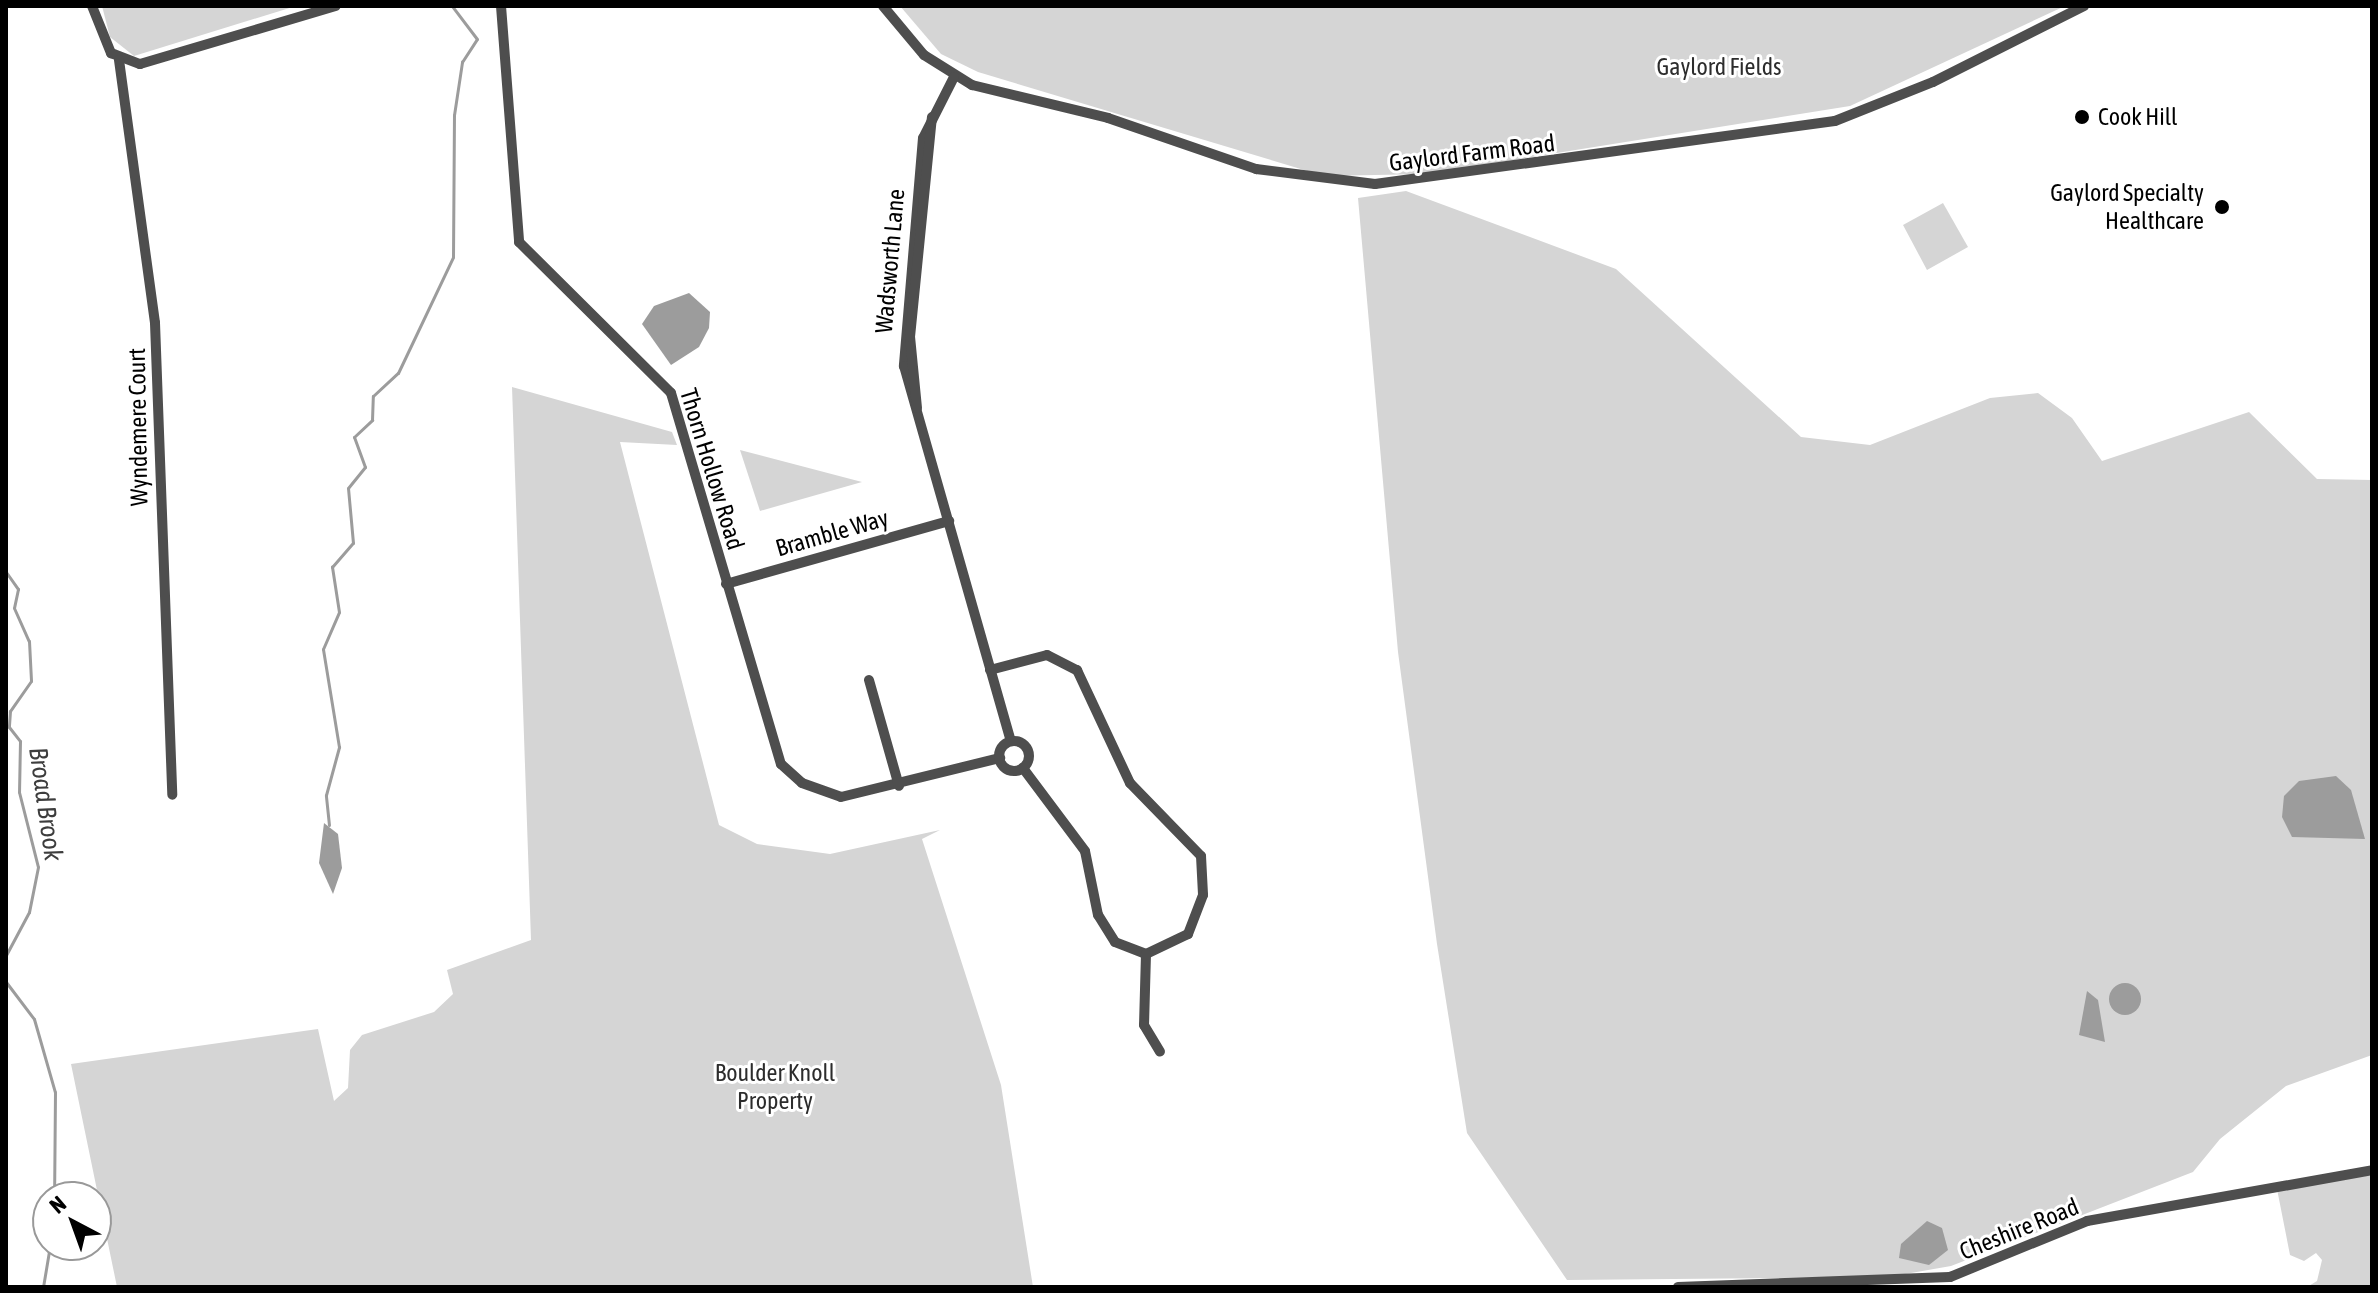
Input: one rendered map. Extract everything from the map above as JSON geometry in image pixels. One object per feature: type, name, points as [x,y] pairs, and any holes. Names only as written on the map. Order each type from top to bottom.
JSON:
[{"type":"street","points":[[92,6],[104,43],[119,60],[158,60],[336,6]]},
{"type":"street","name":"Thorn Hollow Road","points":[[501,6],[519,242],[671,393],[781,764],[832,796],[899,786],[1000,758]]},
{"type":"street","name":"Gaylord Farm Road","points":[[883,6],[911,44],[954,77],[1269,172],[1405,183],[1835,121],[1920,88],[2084,6]]},
{"type":"street","name":"Wyndemere Court","points":[[119,60],[155,323],[172,795]]},
{"type":"street","name":"Wadsworth Lane","points":[[954,77],[932,117],[921,149],[902,339],[917,408],[1011,741],[1027,748],[1023,768]]},
{"type":"street","name":"Bramble Way","points":[[726,584],[949,521]]},
{"type":"street","points":[[990,670],[1047,655],[1069,663],[1130,783],[1198,848],[1205,880],[1195,924],[1180,942],[1146,954],[1115,942],[1102,925],[1085,851],[1023,768],[1009,770],[1000,758],[1011,741]]},
{"type":"street","points":[[869,680],[899,786]]},
{"type":"street","points":[[1146,954],[1144,1025],[1160,1052]]},
{"type":"street","name":"Cheshire Road","points":[[1678,1287],[1750,1279],[1928,1284],[1971,1272],[2087,1221],[2372,1170]]},
{"type":"green space","points":[[102,6],[296,6],[134,56],[110,37]]},
{"type":"green space","name":"Gaylord Fields","points":[[900,6],[2065,6],[1850,106],[1426,174],[1324,176],[978,72],[941,54]]},
{"type":"green space","points":[[1406,191],[1616,269],[1801,437],[1870,445],[1990,398],[2038,393],[2072,418],[2102,461],[2249,412],[2317,479],[2372,480],[2372,1055],[2286,1086],[2220,1139],[2193,1172],[1951,1266],[1888,1277],[1567,1280],[1467,1133],[1437,944],[1398,652],[1358,198]]},
{"type":"green space","points":[[1943,203],[1968,247],[1927,270],[1903,225]]},
{"type":"green space","name":"Boulder Knoll Property","points":[[512,387],[672,432],[677,445],[620,442],[719,825],[757,844],[830,854],[940,830],[922,839],[1001,1085],[1033,1287],[117,1287],[112,1261],[112,1181],[95,1181],[71,1064],[318,1029],[334,1101],[348,1088],[350,1050],[362,1035],[434,1012],[453,994],[447,970],[531,940]]},
{"type":"green space","points":[[740,450],[862,482],[760,511]]},
{"type":"green space","points":[[2372,1175],[2372,1287],[2307,1287],[2317,1281],[2322,1260],[2316,1253],[2304,1261],[2290,1255],[2277,1189]]},
{"type":"shaded area","points":[[689,293],[710,312],[709,328],[699,347],[671,365],[642,324],[654,306]]},
{"type":"shaded area","points":[[2336,776],[2351,790],[2365,839],[2292,837],[2282,817],[2284,796],[2299,781]]},
{"type":"shaded area","points":[[324,823],[338,834],[342,868],[333,894],[319,863]]},
{"type":"shaded area","points":[[2125,983],[2136,988],[2141,999],[2136,1010],[2125,1015],[2114,1010],[2109,999],[2114,988]]},
{"type":"shaded area","points":[[2087,991],[2098,1000],[2105,1042],[2079,1035]]},
{"type":"shaded area","points":[[1927,1221],[1942,1228],[1948,1250],[1929,1265],[1899,1258],[1901,1244]]},
{"type":"waterway","points":[[329,825],[326,795],[339,747],[323,649],[339,612],[332,567],[353,543],[348,488],[365,467],[354,437],[372,420],[373,396],[398,373],[453,257],[454,115],[462,62],[477,39],[452,6]]},
{"type":"waterway","name":"Broad Brook","points":[[6,572],[18,589],[14,608],[29,641],[31,681],[10,711],[9,727],[20,741],[19,792],[38,867],[29,912],[6,955]]},
{"type":"waterway","name":"Broad Brook","points":[[6,982],[34,1019],[55,1092],[54,1181]]},
{"type":"waterway","name":"Broad Brook","points":[[43,1287],[47,1261]]},
{"type":"place","name":"Cook Hill","points":[[2082,117]]},
{"type":"place","name":"Gaylord Specialty Healthcare","points":[[2222,207]]}]
